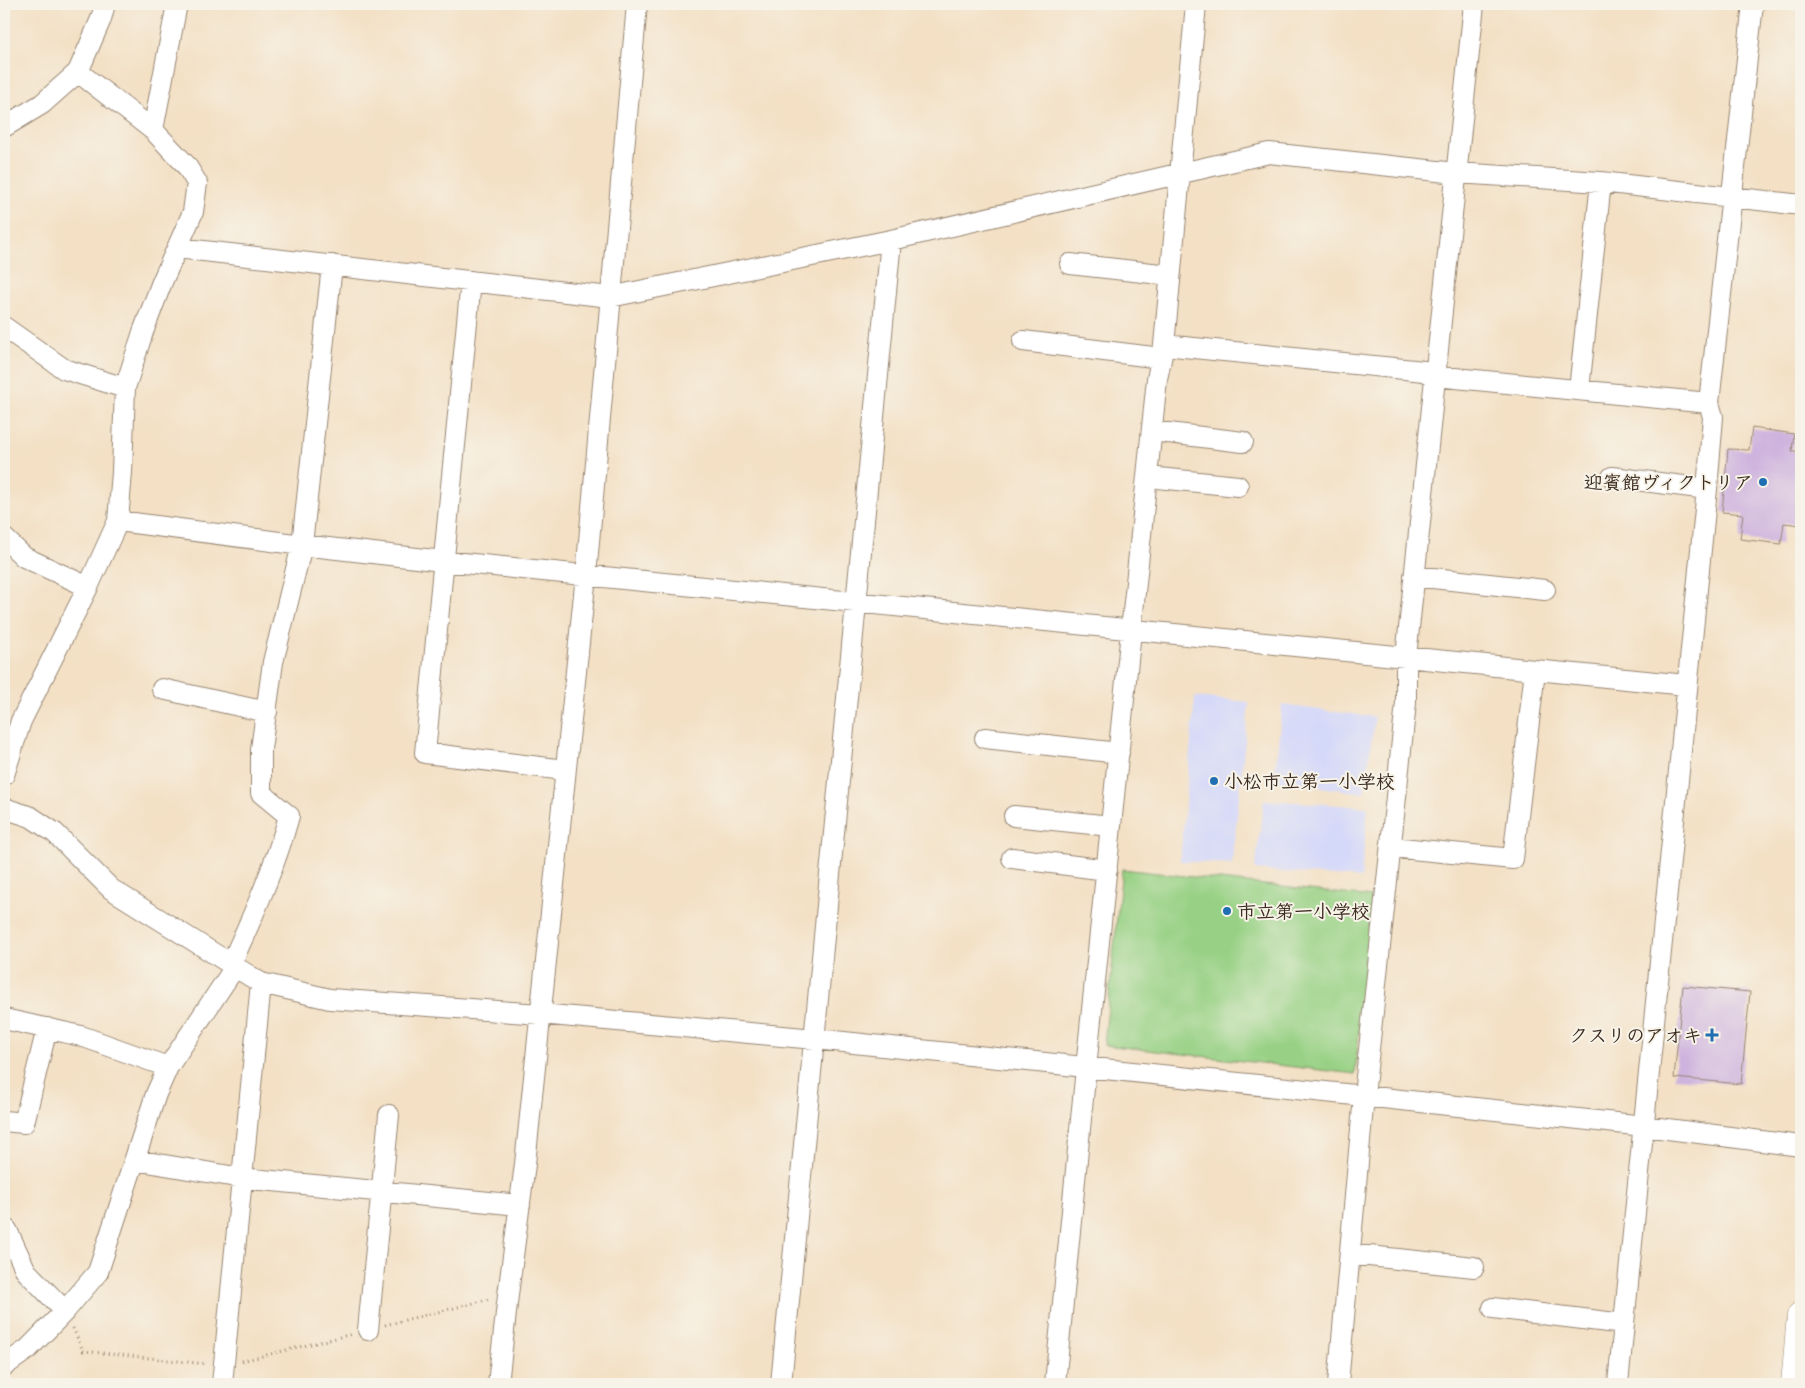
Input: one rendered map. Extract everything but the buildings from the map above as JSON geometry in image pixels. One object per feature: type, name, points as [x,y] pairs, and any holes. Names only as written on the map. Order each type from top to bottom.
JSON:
[{"type":"highway","points":[[1795,1384],[1801,1316]]},
{"type":"street","points":[[4,127],[42,104],[78,72],[101,19],[105,4]]},
{"type":"street","points":[[153,130],[177,4]]},
{"type":"street","points":[[498,1384],[520,1205],[586,575],[637,4]]},
{"type":"street","points":[[1055,1384],[1111,826],[1170,275],[1196,4]]},
{"type":"street","points":[[1338,1384],[1364,1096],[1406,703],[1406,657],[1474,4]]},
{"type":"street","points":[[1618,1384],[1686,685],[1707,489],[1713,417],[1710,403],[1753,4]]},
{"type":"street","points":[[4,775],[21,721],[88,587],[118,521],[122,472],[124,388],[142,332],[193,212],[197,183],[186,165],[153,130],[78,72]]},
{"type":"street","points":[[177,248],[610,297],[891,240],[1269,153],[1456,173],[1601,182],[1801,205]]},
{"type":"street","points":[[1580,390],[1601,182]]},
{"type":"street","points":[[781,1384],[891,240]]},
{"type":"street","points":[[1070,264],[1170,275]]},
{"type":"street","points":[[4,1366],[28,1349],[65,1311],[98,1272],[156,1094],[168,1067],[233,966],[289,816],[262,793],[261,749],[273,662],[302,545],[332,265]]},
{"type":"street","points":[[471,281],[425,753],[566,770]]},
{"type":"street","points":[[4,327],[64,369],[124,388]]},
{"type":"street","points":[[1023,341],[1424,371],[1435,376],[1710,403]]},
{"type":"street","points":[[1152,431],[1243,442]]},
{"type":"street","points":[[1148,477],[1238,486]]},
{"type":"street","points":[[1612,477],[1707,489]]},
{"type":"street","points":[[118,521],[443,561],[1686,685]]},
{"type":"street","points":[[4,538],[24,557],[88,587]]},
{"type":"street","points":[[1414,576],[1545,590]]},
{"type":"street","points":[[1391,848],[1513,859],[1535,670]]},
{"type":"street","points":[[162,689],[266,712]]},
{"type":"street","points":[[985,738],[1119,753]]},
{"type":"street","points":[[4,808],[31,817],[55,833],[111,889],[261,983],[330,999],[540,1014],[815,1039],[1644,1126],[1801,1146]]},
{"type":"street","points":[[1014,816],[1111,826]]},
{"type":"street","points":[[1012,858],[1107,870]]},
{"type":"street","points":[[223,1375],[261,983]]},
{"type":"street","points":[[4,1019],[81,1036],[168,1067]]},
{"type":"street","points":[[4,1121],[24,1123],[46,1028]]},
{"type":"street","points":[[368,1330],[390,1115]]},
{"type":"street","points":[[135,1160],[242,1178],[520,1205]]},
{"type":"street","points":[[4,1228],[7,1230],[26,1271],[65,1311]]},
{"type":"street","points":[[1350,1254],[1474,1267]]},
{"type":"street","points":[[1493,1308],[1624,1324]]},
{"type":"path","points":[[65,1311],[83,1351],[223,1375]]},
{"type":"shaded area","name":"小松市立第一小学校","points":[[1195,697],[1249,702],[1232,864],[1180,861]]},
{"type":"shaded area","points":[[1282,705],[1375,717],[1364,793],[1274,781]]},
{"type":"shaded area","points":[[1264,800],[1368,807],[1361,878],[1255,870]]},
{"type":"green space","points":[[1122,869],[1372,897],[1355,1074],[1104,1045]]},
{"type":"place","name":"迎賓館ヴィクトリア","points":[[1763,482]]},
{"type":"place","name":"小松市立第一小学校","points":[[1214,781]]},
{"type":"place","name":"市立第一小学校","points":[[1227,911]]},
{"type":"place","name":"クスリのアオキ","points":[[1712,1035]]}]
